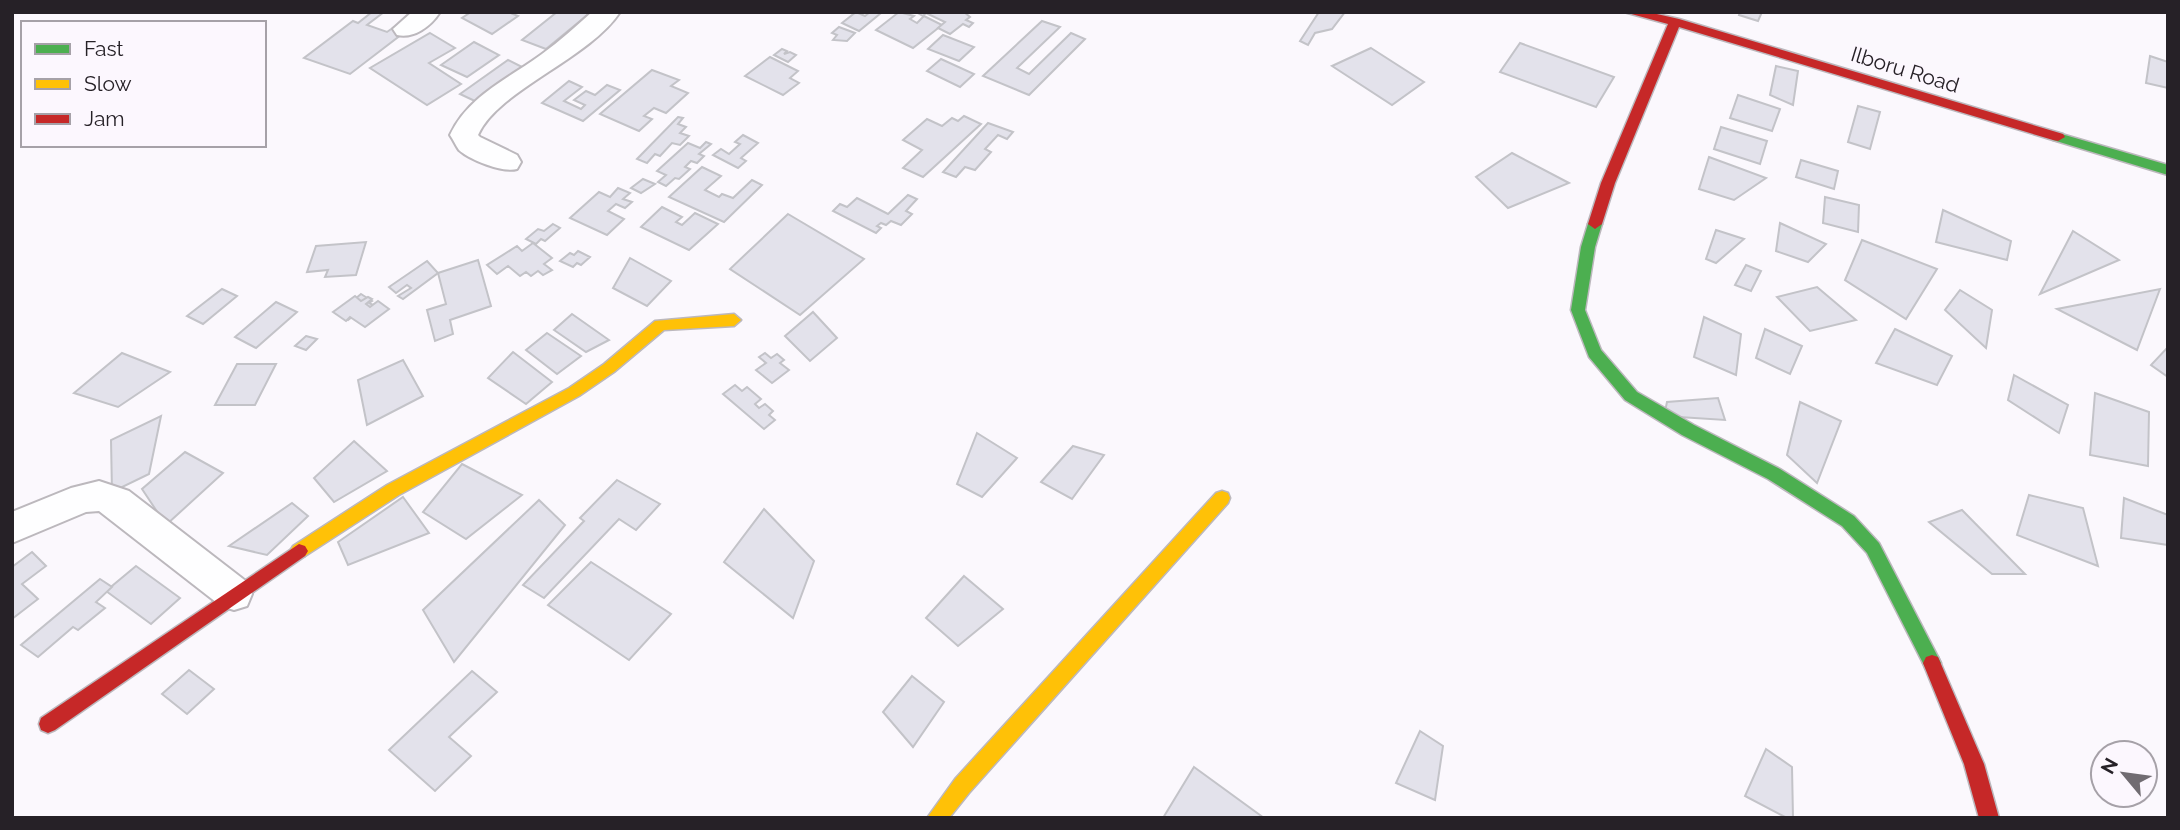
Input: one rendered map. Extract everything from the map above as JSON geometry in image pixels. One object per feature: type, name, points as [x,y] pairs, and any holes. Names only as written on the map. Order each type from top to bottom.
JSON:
[{"type":"street","points":[[406,29],[428,12]]},
{"type":"street","points":[[508,162],[470,144],[464,135],[466,126],[489,103],[552,60],[608,12]]},
{"type":"street","name":"Ilboru Road","points":[[1630,12],[1675,22],[2168,170]]},
{"type":"street","points":[[1675,22],[1608,183],[1588,247],[1578,310],[1594,353],[1631,396],[1806,494],[1848,521],[1873,548],[1931,660],[1974,764],[1989,818]]},
{"type":"street","points":[[48,724],[234,594],[393,490],[574,392],[609,368],[660,325],[734,320]]},
{"type":"street","points":[[12,528],[83,498],[99,496],[117,502],[234,594]]},
{"type":"street","points":[[937,818],[962,786],[1222,498]]},
{"type":"building","points":[[372,12],[384,12],[367,25],[387,32],[394,27],[406,31],[350,74],[304,58],[353,21],[358,23]]},
{"type":"building","points":[[471,12],[516,12],[513,14],[518,16],[492,34],[462,18]]},
{"type":"building","points":[[557,12],[591,12],[546,49],[522,40]]},
{"type":"building","points":[[856,12],[865,16],[870,12],[881,13],[859,31],[842,23]]},
{"type":"building","points":[[899,12],[914,16],[910,19],[917,23],[924,16],[942,25],[913,48],[876,30]]},
{"type":"building","points":[[916,12],[964,12],[970,17],[966,20],[973,23],[969,27],[963,24],[950,34],[938,28],[945,22],[926,13],[923,16]]},
{"type":"building","points":[[1319,12],[1345,12],[1332,29],[1315,33],[1308,45],[1300,41]]},
{"type":"building","points":[[1740,12],[1762,12],[1758,21],[1739,15]]},
{"type":"building","points":[[1042,21],[1060,27],[1017,68],[1029,74],[1071,33],[1085,39],[1029,95],[983,76]]},
{"type":"building","points":[[839,27],[855,33],[847,41],[833,40],[837,35],[832,33]]},
{"type":"building","points":[[430,33],[455,48],[429,63],[461,84],[427,105],[370,68]]},
{"type":"building","points":[[943,35],[974,47],[959,61],[928,49]]},
{"type":"building","points":[[474,42],[499,55],[467,77],[441,65]]},
{"type":"building","points":[[1520,43],[1614,77],[1596,107],[1500,72]]},
{"type":"building","points":[[1371,48],[1424,82],[1392,105],[1332,66]]},
{"type":"building","points":[[782,49],[787,51],[784,54],[790,52],[796,55],[788,62],[774,55]]},
{"type":"building","points":[[2150,56],[2168,62],[2168,88],[2146,83]]},
{"type":"building","points":[[770,57],[798,71],[790,78],[799,83],[783,95],[745,76]]},
{"type":"building","points":[[941,59],[974,74],[960,87],[927,71]]},
{"type":"building","points":[[508,60],[524,68],[477,102],[460,94]]},
{"type":"building","points":[[1776,66],[1798,71],[1793,105],[1770,95]]},
{"type":"building","points":[[652,70],[679,80],[671,86],[688,93],[666,113],[654,108],[644,116],[652,119],[639,131],[600,114]]},
{"type":"building","points":[[569,81],[582,87],[564,101],[581,109],[585,105],[574,100],[586,91],[595,95],[607,85],[620,90],[583,121],[542,103]]},
{"type":"building","points":[[1738,95],[1780,109],[1772,131],[1730,118]]},
{"type":"building","points":[[1858,106],[1880,112],[1870,149],[1848,142]]},
{"type":"building","points":[[964,116],[981,124],[923,177],[903,168],[922,150],[903,140],[927,119],[942,126],[952,118],[958,121]]},
{"type":"building","points":[[678,117],[683,118],[678,124],[686,127],[680,133],[689,136],[680,145],[672,143],[660,156],[655,154],[647,163],[637,159]]},
{"type":"building","points":[[988,123],[1013,132],[1007,139],[998,135],[985,149],[991,152],[975,170],[965,167],[956,177],[943,172]]},
{"type":"building","points":[[1721,127],[1767,141],[1760,164],[1714,149]]},
{"type":"building","points":[[743,135],[758,143],[741,158],[746,161],[738,168],[713,155],[721,149],[729,154],[740,144],[735,142]]},
{"type":"building","points":[[706,142],[711,144],[699,154],[704,156],[697,163],[691,161],[685,167],[690,169],[679,179],[675,178],[666,186],[658,182],[666,175],[657,171],[688,143],[700,148]]},
{"type":"building","points":[[1512,153],[1569,183],[1508,208],[1476,177]]},
{"type":"building","points":[[1709,157],[1766,178],[1734,200],[1699,189]]},
{"type":"building","points":[[1801,160],[1838,171],[1834,189],[1796,177]]},
{"type":"building","points":[[702,167],[721,176],[705,190],[719,197],[722,194],[733,198],[752,180],[762,185],[724,222],[669,197]]},
{"type":"building","points":[[643,179],[655,184],[641,193],[631,188]]},
{"type":"building","points":[[618,188],[630,193],[623,199],[632,202],[625,208],[616,204],[608,211],[624,219],[607,235],[570,218],[599,192],[610,197]]},
{"type":"building","points":[[908,195],[917,199],[906,211],[912,214],[901,225],[891,221],[886,225],[881,223],[877,226],[881,228],[876,233],[833,211],[840,204],[847,207],[857,198],[888,214]]},
{"type":"building","points":[[1825,197],[1859,205],[1858,232],[1823,223]]},
{"type":"building","points":[[662,207],[682,217],[676,222],[682,225],[695,213],[718,224],[689,250],[641,227]]},
{"type":"building","points":[[1943,210],[2011,241],[2007,260],[1936,242]]},
{"type":"building","points":[[788,214],[864,259],[800,315],[730,269]]},
{"type":"building","points":[[1780,223],[1826,244],[1808,262],[1776,251]]},
{"type":"building","points":[[553,224],[560,228],[545,241],[541,239],[536,244],[526,239],[538,229],[544,231]]},
{"type":"building","points":[[1716,230],[1744,239],[1716,263],[1706,259]]},
{"type":"building","points":[[2073,231],[2119,260],[2040,294]]},
{"type":"building","points":[[1862,240],[1937,269],[1906,319],[1845,280]]},
{"type":"building","points":[[366,242],[356,275],[325,277],[328,270],[307,272],[316,246]]},
{"type":"building","points":[[533,243],[552,258],[544,264],[552,270],[543,275],[538,271],[531,276],[526,272],[520,276],[508,266],[497,274],[487,265],[517,246],[522,251]]},
{"type":"building","points":[[578,251],[590,257],[581,265],[577,263],[573,267],[560,261],[570,253],[574,255]]},
{"type":"building","points":[[630,258],[671,281],[647,306],[613,288]]},
{"type":"building","points":[[478,260],[491,306],[450,320],[453,334],[435,341],[427,310],[446,304],[438,273]]},
{"type":"building","points":[[427,261],[438,273],[403,299],[398,296],[411,288],[407,285],[396,293],[389,287]]},
{"type":"building","points":[[1746,265],[1761,271],[1751,291],[1735,285]]},
{"type":"building","points":[[1817,287],[1856,320],[1810,331],[1777,297]]},
{"type":"building","points":[[222,289],[237,296],[203,324],[187,316]]},
{"type":"building","points":[[2160,289],[2137,350],[2057,309]]},
{"type":"building","points":[[1960,290],[1992,310],[1986,348],[1945,310]]},
{"type":"building","points":[[361,294],[372,301],[369,303],[376,303],[385,310],[367,325],[352,317],[348,320],[337,314]]},
{"type":"building","points":[[355,296],[361,301],[368,297],[372,299],[366,304],[370,307],[378,301],[389,309],[365,327],[350,317],[346,321],[333,312]]},
{"type":"building","points":[[276,302],[297,312],[256,348],[235,337]]},
{"type":"building","points":[[813,312],[837,338],[810,361],[785,336]]},
{"type":"building","points":[[572,314],[609,340],[586,352],[554,330]]},
{"type":"building","points":[[1704,317],[1741,334],[1736,375],[1694,357]]},
{"type":"building","points":[[1765,329],[1802,346],[1790,374],[1756,358]]},
{"type":"building","points":[[1895,329],[1952,356],[1937,385],[1876,363]]},
{"type":"building","points":[[547,333],[581,356],[557,374],[526,350]]},
{"type":"building","points":[[306,336],[317,339],[306,350],[295,346]]},
{"type":"building","points":[[2168,347],[2168,377],[2151,365]]},
{"type":"building","points":[[513,352],[552,382],[526,404],[488,378]]},
{"type":"building","points":[[122,353],[170,372],[118,407],[74,393]]},
{"type":"building","points":[[765,353],[771,358],[777,354],[784,360],[780,363],[789,370],[772,383],[756,370],[766,363],[759,357]]},
{"type":"building","points":[[403,360],[423,396],[367,425],[358,380]]},
{"type":"building","points":[[237,364],[276,364],[255,405],[215,405]]},
{"type":"building","points":[[2014,375],[2068,405],[2059,433],[2008,400]]},
{"type":"building","points":[[735,385],[742,391],[747,387],[761,399],[755,404],[759,408],[765,404],[773,411],[769,415],[775,420],[764,429],[723,394]]},
{"type":"building","points":[[2095,393],[2149,412],[2148,466],[2090,455]]},
{"type":"building","points":[[1718,398],[1725,420],[1664,416],[1667,402]]},
{"type":"building","points":[[1800,402],[1841,421],[1817,483],[1787,455]]},
{"type":"building","points":[[161,416],[149,474],[112,492],[111,440]]},
{"type":"building","points":[[977,433],[1017,458],[982,497],[957,484]]},
{"type":"building","points":[[354,441],[387,471],[334,502],[314,478]]},
{"type":"building","points":[[1073,446],[1104,455],[1072,499],[1041,482]]},
{"type":"building","points":[[185,452],[223,473],[166,525],[142,489]]},
{"type":"building","points":[[462,464],[522,495],[466,539],[423,512]]},
{"type":"building","points":[[617,480],[660,504],[636,530],[619,519],[544,598],[523,585],[584,521],[580,518]]},
{"type":"building","points":[[2029,495],[2083,508],[2098,566],[2017,535]]},
{"type":"building","points":[[403,497],[429,533],[348,565],[338,542]]},
{"type":"building","points":[[2124,498],[2168,515],[2168,545],[2121,538]]},
{"type":"building","points":[[539,500],[565,525],[454,662],[423,610]]},
{"type":"building","points":[[292,503],[308,516],[267,555],[229,546]]},
{"type":"building","points":[[764,509],[814,561],[793,618],[724,562]]},
{"type":"building","points":[[1962,510],[2025,574],[1992,574],[1929,522]]},
{"type":"building","points":[[32,552],[46,566],[22,584],[38,599],[12,619],[12,567]]},
{"type":"building","points":[[591,562],[671,614],[629,660],[548,605]]},
{"type":"building","points":[[136,566],[180,598],[151,624],[106,591]]},
{"type":"building","points":[[964,576],[1003,609],[958,646],[926,618]]},
{"type":"building","points":[[100,579],[112,587],[96,602],[105,608],[78,630],[73,627],[38,657],[21,645]]},
{"type":"building","points":[[189,670],[214,689],[187,714],[162,694]]},
{"type":"building","points":[[472,671],[497,692],[449,737],[471,756],[435,791],[389,750]]},
{"type":"building","points":[[912,676],[944,702],[913,747],[883,712]]},
{"type":"building","points":[[1420,731],[1443,746],[1435,800],[1396,783]]},
{"type":"building","points":[[1766,749],[1792,767],[1793,818],[1787,818],[1745,796]]},
{"type":"building","points":[[1194,767],[1264,818],[1163,818]]},
{"type":"traffic: fast","points":[[2058,137],[2168,170]]},
{"type":"traffic: fast","points":[[1595,224],[1588,247],[1578,310],[1594,353],[1631,396],[1688,430],[1774,474],[1848,521],[1873,548],[1932,663]]},
{"type":"traffic: slow","points":[[299,551],[393,490],[574,392],[609,368],[660,325],[734,320]]},
{"type":"traffic: slow","points":[[937,818],[962,786],[1222,498]]},
{"type":"traffic: jam","points":[[1630,12],[1675,22],[2058,137]]},
{"type":"traffic: jam","points":[[1595,224],[1608,183],[1675,22]]},
{"type":"traffic: jam","points":[[48,724],[299,551]]},
{"type":"traffic: jam","points":[[1932,663],[1974,764],[1989,818]]}]
